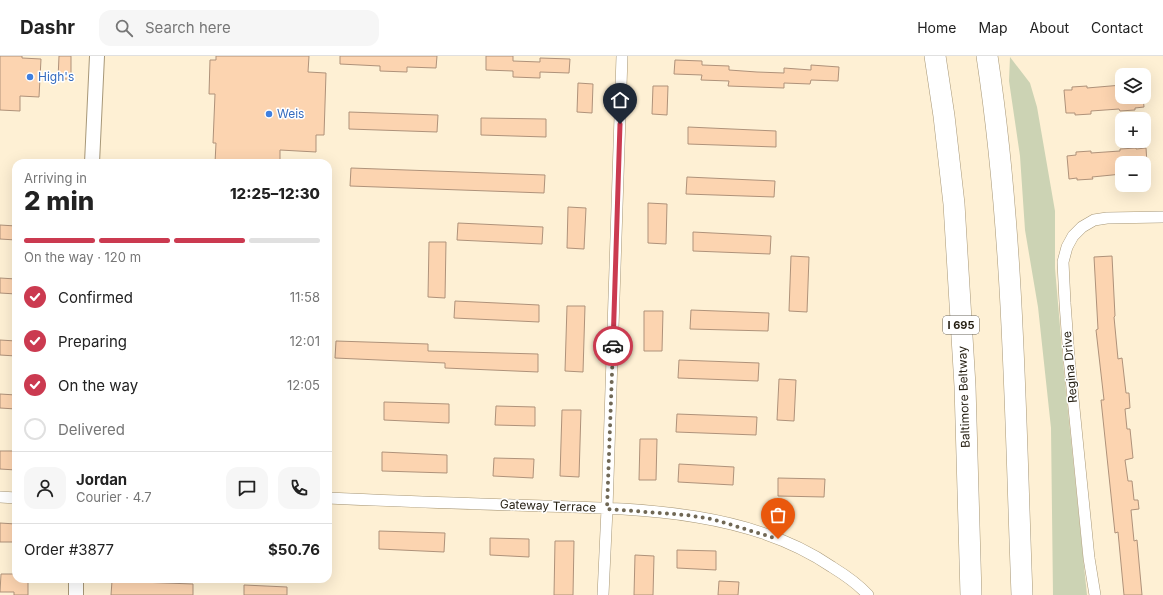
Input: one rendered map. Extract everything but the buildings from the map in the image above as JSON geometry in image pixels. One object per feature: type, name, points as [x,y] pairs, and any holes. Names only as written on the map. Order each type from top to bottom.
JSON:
[{"type":"highway","name":"Baltimore Beltway","points":[[935,56],[944,116],[954,204],[965,386],[971,595]]},
{"type":"highway","points":[[986,56],[994,107],[1004,199],[1010,291],[1022,595]]},
{"type":"street","points":[[92,159],[97,56]]},
{"type":"street","points":[[603,595],[622,56]]},
{"type":"street","name":"Regina Drive","points":[[1095,595],[1089,558],[1064,304],[1063,262],[1067,247],[1073,236],[1082,227],[1094,220],[1107,218],[1163,217]]},
{"type":"street","points":[[0,497],[12,498]]},
{"type":"street","name":"Gateway Terrace","points":[[332,498],[607,509],[686,515],[712,519],[762,533],[794,545],[816,556],[843,574],[868,595]]},
{"type":"street","points":[[76,583],[76,595]]},
{"type":"green space","points":[[1010,57],[1030,83],[1037,107],[1055,211],[1055,268],[1087,595],[1053,595],[1051,428],[1038,307],[1025,230],[1020,156],[1009,81]]},
{"type":"way so far","points":[[613,346],[607,509],[658,512],[712,519],[778,539]]},
{"type":"place","name":"High's","points":[[30,77]]},
{"type":"place","name":"Weis","points":[[269,114]]},
{"type":"route","points":[[613,346],[620,124]]}]
